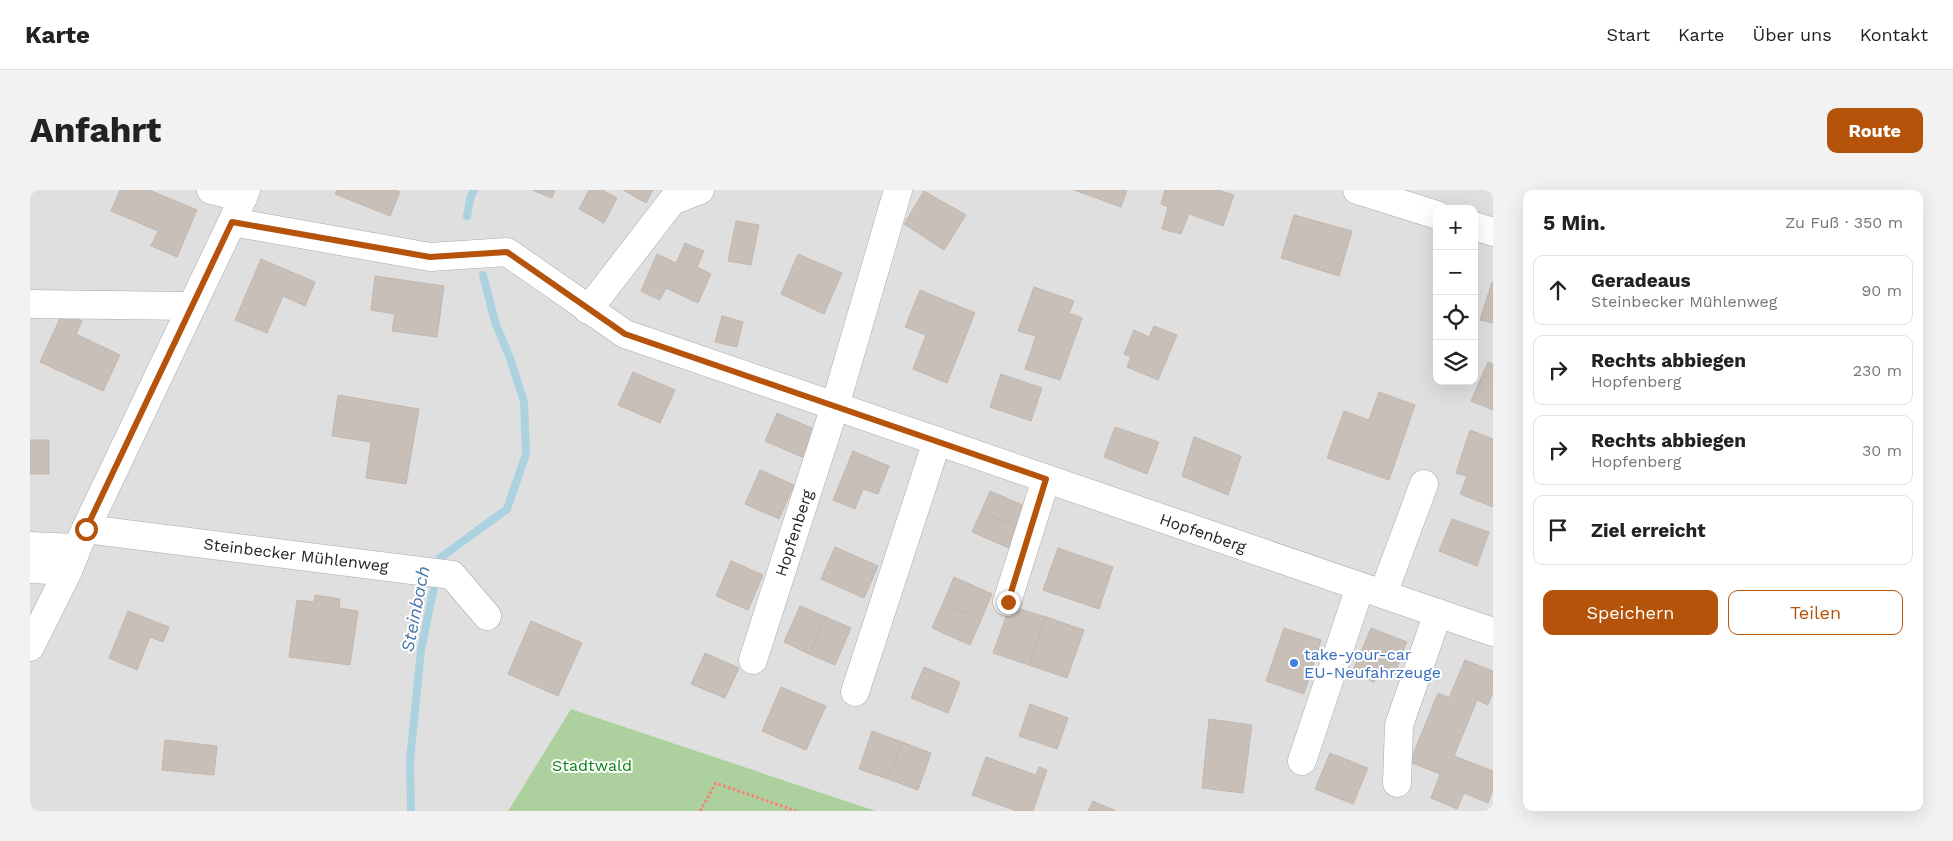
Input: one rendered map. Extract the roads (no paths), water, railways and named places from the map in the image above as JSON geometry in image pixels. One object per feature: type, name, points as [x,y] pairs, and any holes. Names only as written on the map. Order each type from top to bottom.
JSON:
[{"type":"street","name":"Hopfenberg","points":[[211,190],[240,204],[430,257],[507,252],[625,334],[1493,632]]},
{"type":"street","points":[[588,310],[672,200],[700,190]]},
{"type":"street","name":"Hopfenberg","points":[[753,660],[834,406],[898,190]]},
{"type":"street","points":[[1357,190],[1433,214]]},
{"type":"street","points":[[30,647],[240,204]]},
{"type":"street","points":[[1478,227],[1493,232]]},
{"type":"street","points":[[30,304],[192,306]]},
{"type":"street","points":[[855,692],[937,441]]},
{"type":"street","points":[[1008,602],[1046,479]]},
{"type":"street","points":[[1302,761],[1372,590],[1424,484]]},
{"type":"street","name":"Steinbecker Mühlenweg","points":[[30,546],[452,574],[487,616]]},
{"type":"street","name":"Steinbecker Mühlenweg","points":[[30,569],[77,549]]},
{"type":"street","points":[[1397,783],[1399,724],[1438,613]]},
{"type":"waterway","name":"Steinbach","points":[[467,216],[470,199],[474,190]]},
{"type":"waterway","name":"Steinbach","points":[[411,811],[410,761],[421,650],[440,558],[507,509],[526,454],[524,402],[510,358],[495,322],[483,275]]},
{"type":"place","name":"take-your-car EU-Neufahrzeuge","points":[[1294,663]]},
{"type":"park label","name":"Stadtwald","points":[[592,765]]}]
